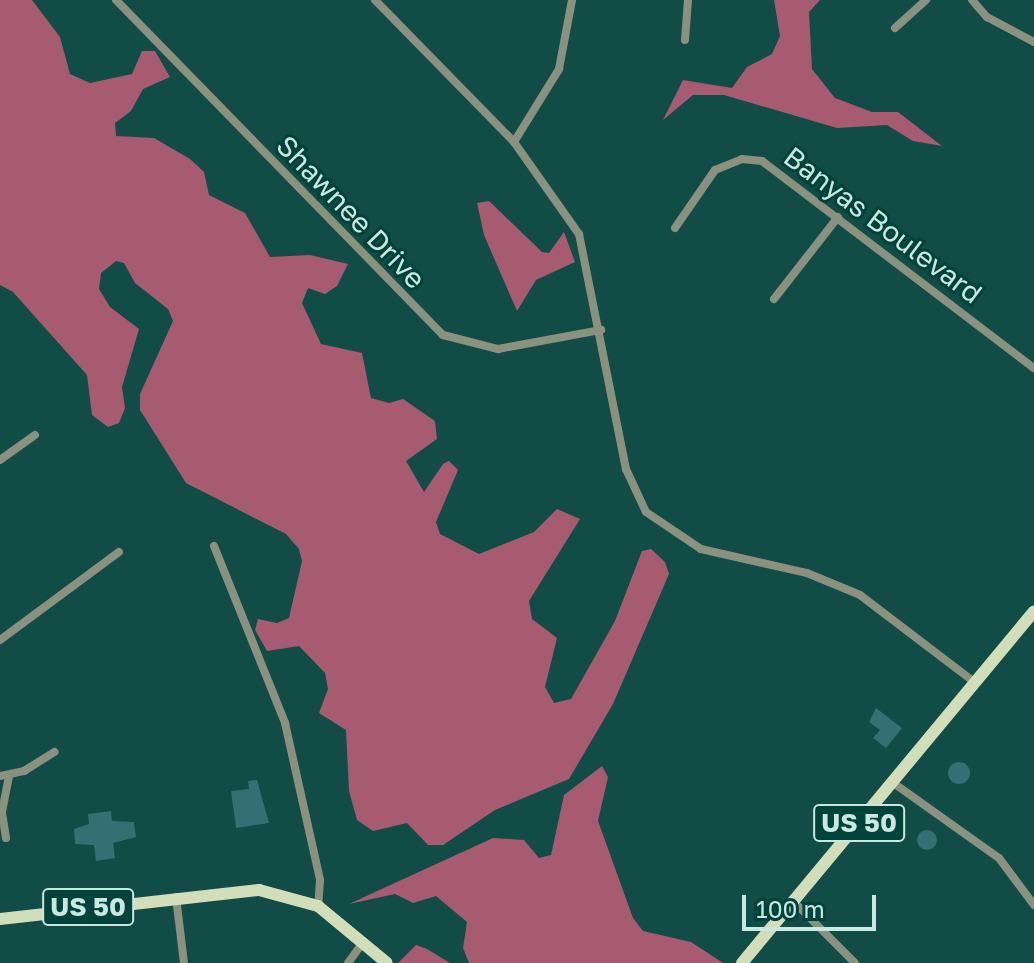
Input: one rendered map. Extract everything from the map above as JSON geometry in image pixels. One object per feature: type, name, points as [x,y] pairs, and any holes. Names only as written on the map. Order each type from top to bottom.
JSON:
[{"type":"main road","name":"US 50","points":[[742,963],[1034,611]]},
{"type":"main road","name":"US 50","points":[[0,919],[259,890],[318,906],[365,941],[387,963]]},
{"type":"street","name":"Shawnee Drive","points":[[116,0],[443,335],[498,349],[601,330]]},
{"type":"street","points":[[375,0],[514,142],[579,234],[601,330],[626,469],[653,519],[701,549],[807,573],[860,595],[974,682]]},
{"type":"street","points":[[514,142],[559,69],[572,0]]},
{"type":"street","points":[[685,40],[688,0]]},
{"type":"street","points":[[895,28],[926,0]]},
{"type":"street","points":[[972,0],[987,17],[1034,42]]},
{"type":"street","name":"Banyas Boulevard","points":[[675,228],[705,179],[724,163],[742,159],[775,169],[1034,368]]},
{"type":"street","points":[[774,299],[838,217]]},
{"type":"street","points":[[0,460],[35,435]]},
{"type":"street","points":[[214,546],[281,708],[320,880],[318,906]]},
{"type":"street","points":[[0,640],[119,552]]},
{"type":"street","points":[[6,838],[2,812],[5,776],[55,752]]},
{"type":"street","points":[[892,782],[999,858],[1034,905]]},
{"type":"street","points":[[176,897],[184,963]]},
{"type":"street","points":[[794,902],[855,963]]},
{"type":"street","points":[[348,963],[365,941]]},
{"type":"shaded area","points":[[0,0],[32,0],[60,37],[70,74],[90,83],[132,74],[142,51],[155,51],[170,77],[143,89],[131,111],[115,123],[116,136],[154,138],[190,159],[204,172],[209,195],[245,213],[270,257],[310,255],[348,264],[337,286],[325,294],[308,288],[302,303],[321,344],[362,353],[371,398],[389,403],[403,399],[435,421],[437,439],[406,461],[424,492],[443,464],[449,461],[458,470],[436,522],[440,534],[479,554],[534,532],[557,509],[580,519],[529,601],[532,619],[557,638],[545,687],[554,703],[571,699],[615,621],[642,551],[651,549],[665,562],[669,574],[613,704],[569,779],[495,810],[443,845],[428,845],[407,823],[373,831],[357,820],[349,791],[346,730],[319,713],[328,689],[325,673],[299,646],[267,651],[255,630],[258,619],[277,623],[289,618],[302,561],[299,549],[286,534],[186,483],[140,410],[140,394],[173,321],[168,309],[135,283],[124,263],[116,261],[101,273],[99,289],[110,307],[139,329],[122,387],[125,408],[119,423],[108,427],[92,415],[87,375],[13,292],[0,285]]},
{"type":"shaded area","points":[[774,0],[820,0],[809,12],[812,69],[835,98],[872,112],[898,112],[942,146],[913,141],[887,125],[837,128],[724,95],[693,95],[663,120],[683,80],[732,88],[747,67],[772,54],[780,36]]},
{"type":"shaded area","points":[[489,201],[542,252],[549,253],[564,232],[575,262],[536,280],[517,311],[484,235],[477,203]]},
{"type":"shaded area","points":[[602,766],[608,777],[598,821],[633,918],[643,931],[691,942],[723,963],[469,963],[463,948],[467,922],[436,896],[413,903],[395,894],[349,904],[493,838],[524,840],[539,858],[551,855],[564,795]]},
{"type":"shaded area","points":[[416,945],[427,949],[450,963],[398,963]]},
{"type":"building","points":[[876,708],[902,728],[886,748],[873,738],[880,730],[869,722]]},
{"type":"building","points":[[959,762],[967,765],[970,773],[967,781],[959,784],[951,781],[948,773],[951,765]]},
{"type":"building","points":[[257,780],[269,823],[236,828],[231,791],[249,789],[248,781]]},
{"type":"building","points":[[111,811],[112,821],[134,822],[136,837],[113,843],[115,858],[96,861],[94,845],[75,844],[74,829],[89,824],[88,814]]},
{"type":"building","points":[[927,830],[934,833],[937,840],[934,847],[927,850],[920,847],[917,840],[920,833]]}]
